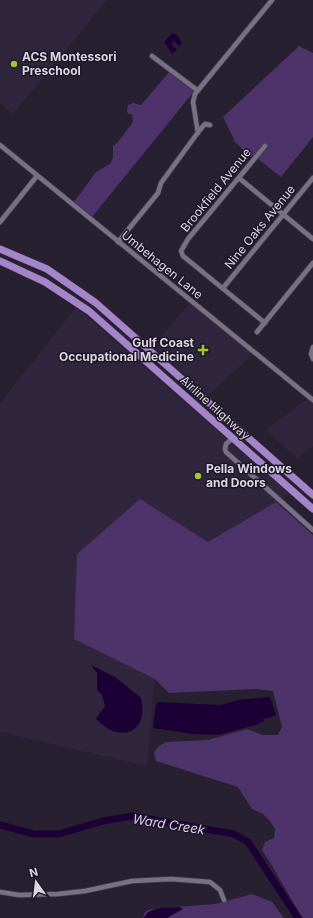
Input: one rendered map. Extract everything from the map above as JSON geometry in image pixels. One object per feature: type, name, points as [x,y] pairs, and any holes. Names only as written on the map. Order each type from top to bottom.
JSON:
[{"type":"highway","name":"Airline Highway","points":[[0,249],[47,269],[85,294],[313,495]]},
{"type":"highway","name":"Airline Highway","points":[[0,261],[45,282],[89,311],[313,509]]},
{"type":"highway","points":[[148,363],[153,359],[157,360],[196,395],[218,410]]},
{"type":"street","points":[[198,133],[193,102],[197,90],[272,0]]},
{"type":"street","points":[[152,56],[197,90]]},
{"type":"street","points":[[118,242],[158,193],[161,183],[205,124],[210,125]]},
{"type":"street","name":"Umbehagen Lane","points":[[0,145],[313,400]]},
{"type":"street","name":"Brookfield Avenue","points":[[223,288],[183,256],[182,247],[265,146]]},
{"type":"street","points":[[0,222],[37,176]]},
{"type":"street","points":[[239,178],[313,239]]},
{"type":"street","name":"Nine Oaks Avenue","points":[[223,288],[313,178]]},
{"type":"street","points":[[257,332],[313,263]]},
{"type":"street","points":[[223,288],[264,323]]},
{"type":"street","points":[[313,348],[311,354],[313,359]]},
{"type":"street","points":[[233,438],[226,444],[226,452],[313,530]]},
{"type":"street","points":[[0,892],[19,895],[85,892],[132,881],[171,879],[210,882],[220,890],[224,900]]},
{"type":"shaded area","points":[[0,0],[107,0],[13,114],[0,103]]},
{"type":"shaded area","points":[[172,33],[177,35],[182,43],[179,46],[173,40],[172,46],[177,49],[172,54],[164,42]]},
{"type":"shaded area","points":[[299,46],[313,53],[313,137],[281,177],[253,155],[251,157],[233,140],[234,139],[223,117]]},
{"type":"shaded area","points":[[170,71],[195,90],[92,217],[74,202],[96,172],[110,164],[113,158],[113,146],[118,142],[133,122],[132,114],[127,112],[128,105],[133,103],[141,105]]},
{"type":"shaded area","name":"Gulf Coast Occupational Medicine","points":[[190,303],[253,354],[208,396],[153,346]]},
{"type":"shaded area","points":[[76,307],[290,494],[208,542],[140,499],[155,679],[147,766],[0,732],[0,403]]},
{"type":"shaded area","points":[[308,398],[313,402],[313,446],[298,459],[266,430]]},
{"type":"shaded area","points":[[140,499],[208,542],[276,502],[313,535],[313,918],[303,918],[262,850],[265,842],[274,838],[275,829],[263,814],[252,809],[238,787],[156,761],[154,752],[159,746],[166,742],[208,740],[247,729],[263,735],[278,735],[282,727],[273,691],[255,689],[169,693],[155,679],[74,639],[77,554]]},
{"type":"shaded area","points":[[91,665],[115,677],[141,698],[141,720],[137,727],[123,733],[105,727],[96,719],[105,706],[102,695],[97,690],[97,673]]},
{"type":"shaded area","points":[[270,697],[276,715],[263,719],[264,721],[259,724],[218,735],[192,734],[153,728],[156,704],[158,702],[221,705],[238,700]]},
{"type":"shaded area","points":[[252,894],[272,902],[284,918],[143,918],[145,912],[151,909],[215,904]]},
{"type":"shaded area","points":[[179,907],[183,909],[167,918],[144,918],[150,911]]},
{"type":"waterway","name":"Ward Creek","points":[[0,825],[34,834],[59,834],[103,821],[132,816],[234,834],[248,842],[298,918]]},
{"type":"place","name":"ACS Montessori Preschool","points":[[14,64]]},
{"type":"place","name":"Gulf Coast Occupational Medicine","points":[[203,350]]},
{"type":"place","name":"Pella Windows and Doors","points":[[198,476]]}]
